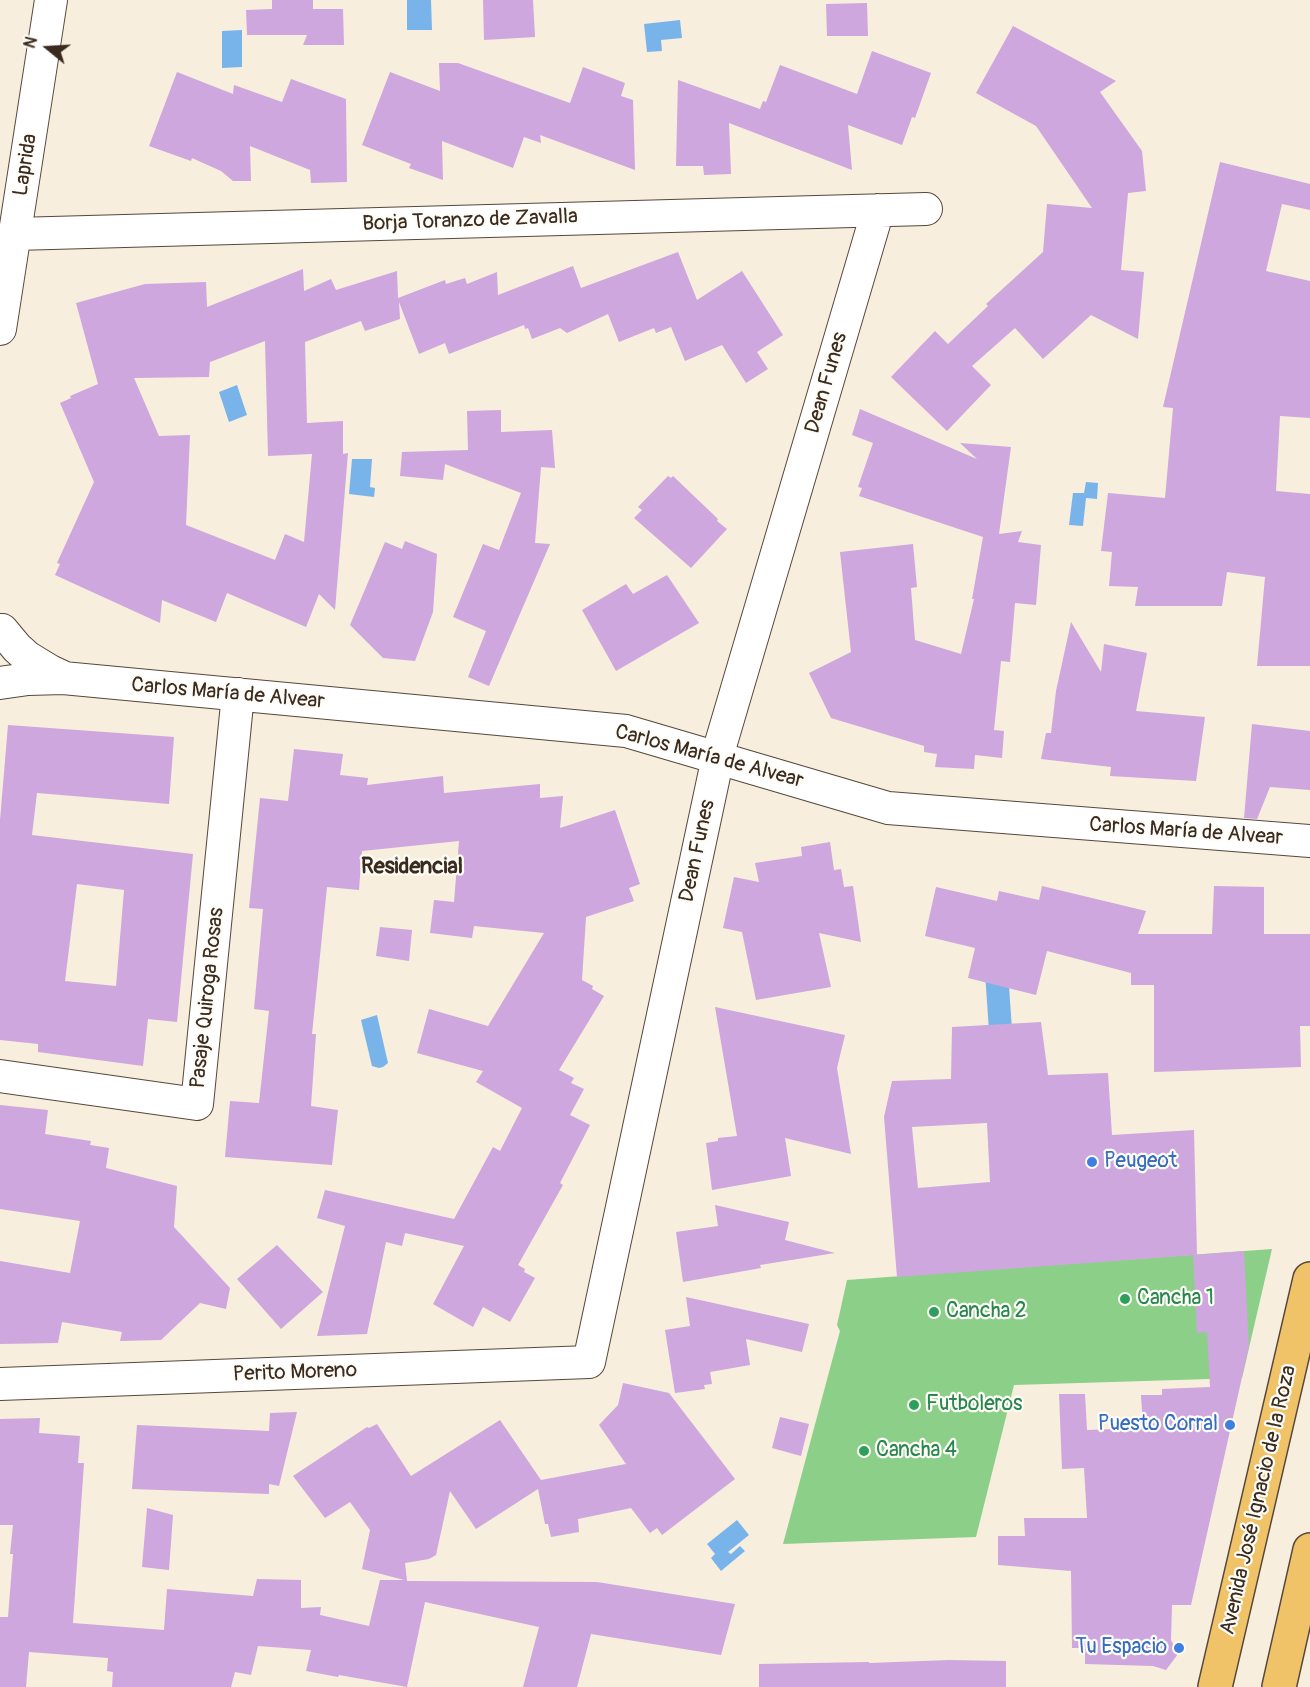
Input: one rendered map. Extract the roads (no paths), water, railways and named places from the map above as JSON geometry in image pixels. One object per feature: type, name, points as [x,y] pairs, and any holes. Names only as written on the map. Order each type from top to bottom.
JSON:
[{"type":"main road","name":"Avenida José Ignacio de la Roza","points":[[1215,1687],[1310,1279]]},
{"type":"main road","points":[[1279,1687],[1310,1550]]},
{"type":"street","name":"Laprida","points":[[0,329],[51,0]]},
{"type":"street","name":"Borja Toranzo de Zavalla","points":[[15,234],[926,208]]},
{"type":"street","name":"Dean Funes","points":[[589,1362],[718,758],[878,210]]},
{"type":"street","name":"Carlos María de Alvear","points":[[1,634],[33,661],[69,679]]},
{"type":"street","name":"Carlos María de Alvear","points":[[0,683],[28,679],[69,679],[626,731],[888,808],[1310,842]]},
{"type":"street","name":"Pasaje Quiroga Rosas","points":[[0,1076],[197,1104],[238,694]]},
{"type":"street","name":"Perito Moreno","points":[[0,1384],[589,1362]]},
{"type":"water","points":[[407,0],[431,0],[432,30],[407,30]]},
{"type":"water","points":[[680,20],[682,38],[661,40],[662,51],[647,52],[644,24]]},
{"type":"water","points":[[242,30],[242,67],[222,68],[222,31]]},
{"type":"water","points":[[237,385],[247,415],[229,422],[219,392]]},
{"type":"water","points":[[352,459],[372,459],[370,487],[375,488],[374,497],[349,494]]},
{"type":"water","points":[[1086,482],[1098,483],[1097,499],[1086,498],[1083,526],[1069,525],[1073,493],[1084,493]]},
{"type":"water","points":[[1008,972],[1012,1029],[989,1031],[985,973]]},
{"type":"water","points":[[377,1015],[388,1063],[379,1068],[372,1066],[361,1020]]},
{"type":"water","points":[[737,1520],[749,1535],[728,1552],[731,1554],[740,1546],[745,1551],[721,1571],[711,1558],[715,1554],[707,1544]]},
{"type":"place","name":"Peugeot","points":[[1092,1162]]},
{"type":"place","name":"Cancha 1","points":[[1125,1299]]},
{"type":"place","name":"Cancha 2","points":[[934,1312]]},
{"type":"place","name":"Futboleros","points":[[914,1405]]},
{"type":"place","name":"Puesto Corral","points":[[1230,1425]]},
{"type":"place","name":"Cancha 4","points":[[864,1451]]},
{"type":"place","name":"Tu Espacio","points":[[1179,1648]]},
{"type":"district","name":"Residencial","points":[[412,867]]}]
